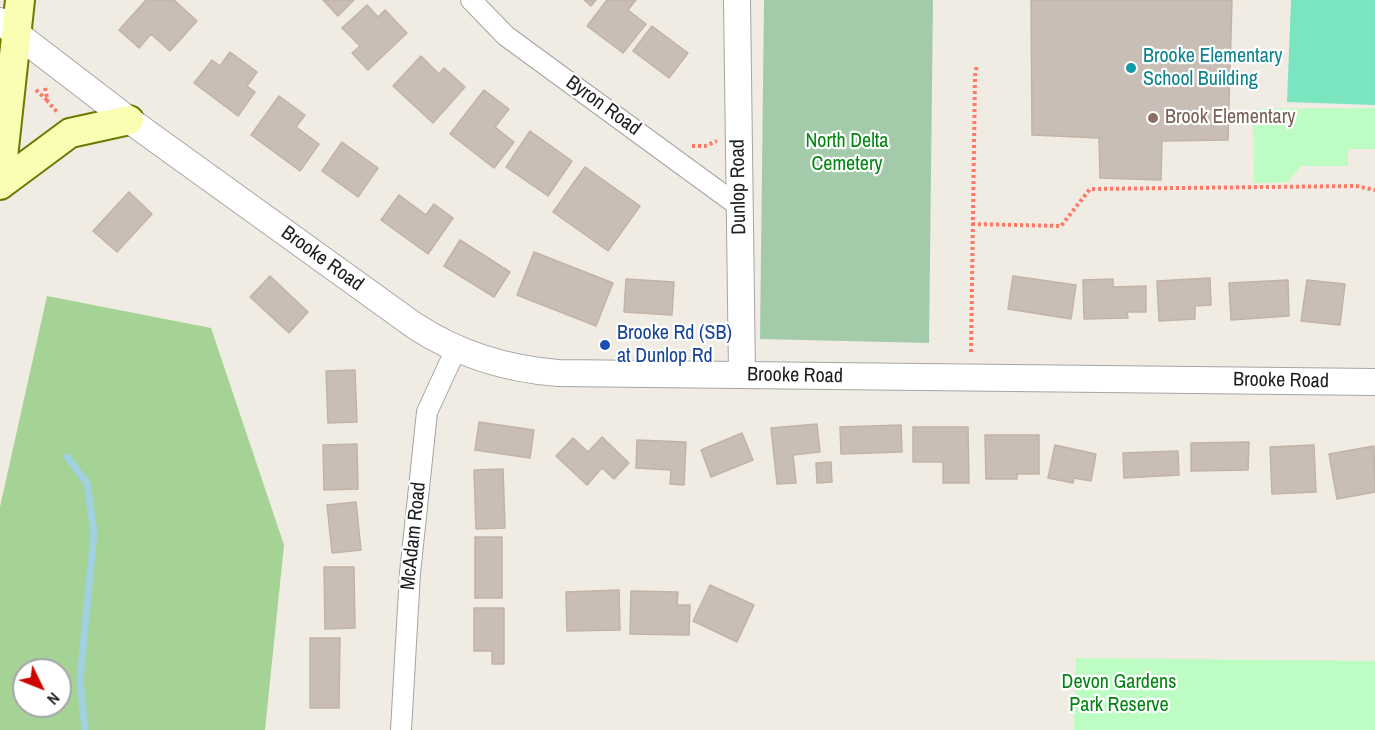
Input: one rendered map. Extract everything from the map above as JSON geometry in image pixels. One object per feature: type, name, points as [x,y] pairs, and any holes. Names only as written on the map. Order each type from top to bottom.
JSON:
[{"type":"main road","points":[[0,185],[8,27],[20,0]]},
{"type":"main road","points":[[0,185],[70,133],[129,120]]},
{"type":"street","name":"Byron Road","points":[[471,0],[506,36],[740,207]]},
{"type":"street","name":"Dunlop Road","points":[[737,0],[742,375]]},
{"type":"street","name":"Brooke Road","points":[[8,27],[129,120],[415,326],[456,349],[503,364],[537,371],[1375,382]]},
{"type":"street","name":"McAdam Road","points":[[401,730],[410,573],[427,412],[456,349]]},
{"type":"path","points":[[971,352],[977,65]]},
{"type":"path","points":[[33,87],[64,121]]},
{"type":"path","points":[[45,88],[48,102]]},
{"type":"path","points":[[972,224],[1061,226],[1090,189],[1356,186],[1375,190]]},
{"type":"green space","name":"North Delta Cemetery","points":[[764,0],[933,0],[929,343],[760,339]]},
{"type":"green space","points":[[1291,0],[1375,0],[1375,105],[1287,102]]},
{"type":"green space","points":[[1375,108],[1375,149],[1348,149],[1348,166],[1301,166],[1288,182],[1254,183],[1253,109]]},
{"type":"green space","points":[[47,296],[211,328],[284,545],[265,730],[0,730],[0,507]]},
{"type":"green space","name":"Devon Gardens Park Reserve","points":[[1076,658],[1375,661],[1375,730],[1074,730]]},
{"type":"building","points":[[146,0],[174,0],[197,21],[170,51],[151,34],[139,48],[119,30]]},
{"type":"building","points":[[323,0],[354,0],[338,16]]},
{"type":"building","points":[[584,0],[596,0],[591,6]]},
{"type":"building","points":[[607,0],[636,0],[628,10],[646,24],[623,53],[587,26]]},
{"type":"building","name":"Brooke Elementary School Building","points":[[1031,0],[1232,0],[1228,140],[1162,141],[1161,180],[1100,178],[1099,138],[1032,135]]},
{"type":"building","points":[[367,5],[378,17],[385,10],[407,33],[368,70],[352,53],[360,46],[342,28]]},
{"type":"building","points":[[652,26],[688,53],[669,78],[633,51]]},
{"type":"building","points":[[230,52],[257,72],[247,86],[255,92],[238,116],[194,83],[212,60],[220,66]]},
{"type":"building","points":[[421,56],[439,74],[444,68],[465,87],[433,123],[393,86]]},
{"type":"building","points":[[484,90],[509,109],[495,127],[514,142],[494,168],[450,134]]},
{"type":"building","points":[[279,96],[305,115],[296,127],[319,144],[300,171],[251,135]]},
{"type":"building","points":[[530,131],[572,161],[548,196],[506,167]]},
{"type":"building","points":[[342,142],[378,168],[358,197],[322,171]]},
{"type":"building","points":[[585,167],[640,206],[608,251],[553,212]]},
{"type":"building","points":[[129,192],[152,214],[117,252],[93,231]]},
{"type":"building","points":[[399,195],[426,215],[434,204],[453,218],[428,254],[381,220]]},
{"type":"building","points":[[460,240],[510,272],[494,297],[444,266]]},
{"type":"building","points":[[534,252],[613,283],[596,326],[517,295]]},
{"type":"building","points":[[270,276],[308,312],[289,333],[250,297]]},
{"type":"building","points":[[1013,276],[1076,285],[1071,319],[1008,309]]},
{"type":"building","points":[[1210,278],[1211,305],[1195,306],[1195,319],[1159,321],[1157,281]]},
{"type":"building","points":[[626,279],[674,282],[672,315],[624,312]]},
{"type":"building","points":[[1113,279],[1113,287],[1146,286],[1146,312],[1127,312],[1128,318],[1084,319],[1083,280]]},
{"type":"building","points":[[1288,280],[1289,316],[1231,320],[1229,283]]},
{"type":"building","points":[[1307,280],[1345,284],[1340,325],[1301,321]]},
{"type":"building","points":[[355,370],[357,422],[328,423],[326,371]]},
{"type":"building","points":[[479,422],[534,430],[530,458],[475,450]]},
{"type":"building","points":[[817,424],[820,452],[793,455],[796,483],[777,484],[771,428]]},
{"type":"building","points":[[901,425],[902,452],[841,454],[840,427]]},
{"type":"building","points":[[913,427],[968,427],[969,483],[943,483],[943,462],[913,462]]},
{"type":"building","points":[[742,433],[753,460],[711,477],[701,450]]},
{"type":"building","points":[[985,435],[1039,435],[1039,474],[1017,474],[1017,479],[986,479]]},
{"type":"building","points":[[602,437],[629,463],[614,479],[602,468],[587,485],[556,456],[573,438],[588,452]]},
{"type":"building","points":[[637,440],[686,442],[684,485],[670,484],[671,470],[636,468]]},
{"type":"building","points":[[1249,442],[1248,470],[1191,471],[1191,443]]},
{"type":"building","points":[[357,444],[358,489],[324,490],[323,445]]},
{"type":"building","points":[[1055,445],[1096,454],[1091,481],[1074,478],[1073,483],[1048,478]]},
{"type":"building","points":[[1314,445],[1316,492],[1272,494],[1270,447]]},
{"type":"building","points":[[1374,446],[1375,492],[1337,499],[1329,454]]},
{"type":"building","points":[[1178,451],[1179,475],[1124,478],[1123,453]]},
{"type":"building","points":[[831,462],[832,482],[817,483],[816,463]]},
{"type":"building","points":[[503,469],[505,528],[476,529],[474,470]]},
{"type":"building","points":[[356,502],[361,550],[332,553],[327,505]]},
{"type":"building","points":[[475,537],[502,537],[502,598],[475,598]]},
{"type":"building","points":[[324,567],[354,567],[355,628],[325,629]]},
{"type":"building","points":[[710,585],[754,605],[737,642],[693,621]]},
{"type":"building","points":[[619,590],[620,630],[567,631],[566,592]]},
{"type":"building","points":[[631,591],[678,592],[677,605],[690,605],[689,635],[630,634]]},
{"type":"building","points":[[474,608],[504,608],[504,664],[492,664],[492,651],[474,651]]},
{"type":"building","points":[[310,638],[340,638],[339,708],[310,708]]},
{"type":"waterway","points":[[67,457],[87,483],[94,533],[80,680],[85,730]]},
{"type":"place","name":"Brooke Elementary School Building","points":[[1131,68]]},
{"type":"place","name":"Brook Elementary","points":[[1153,118]]},
{"type":"place","name":"Brooke Rd (SB) at Dunlop Rd","points":[[605,345]]}]
